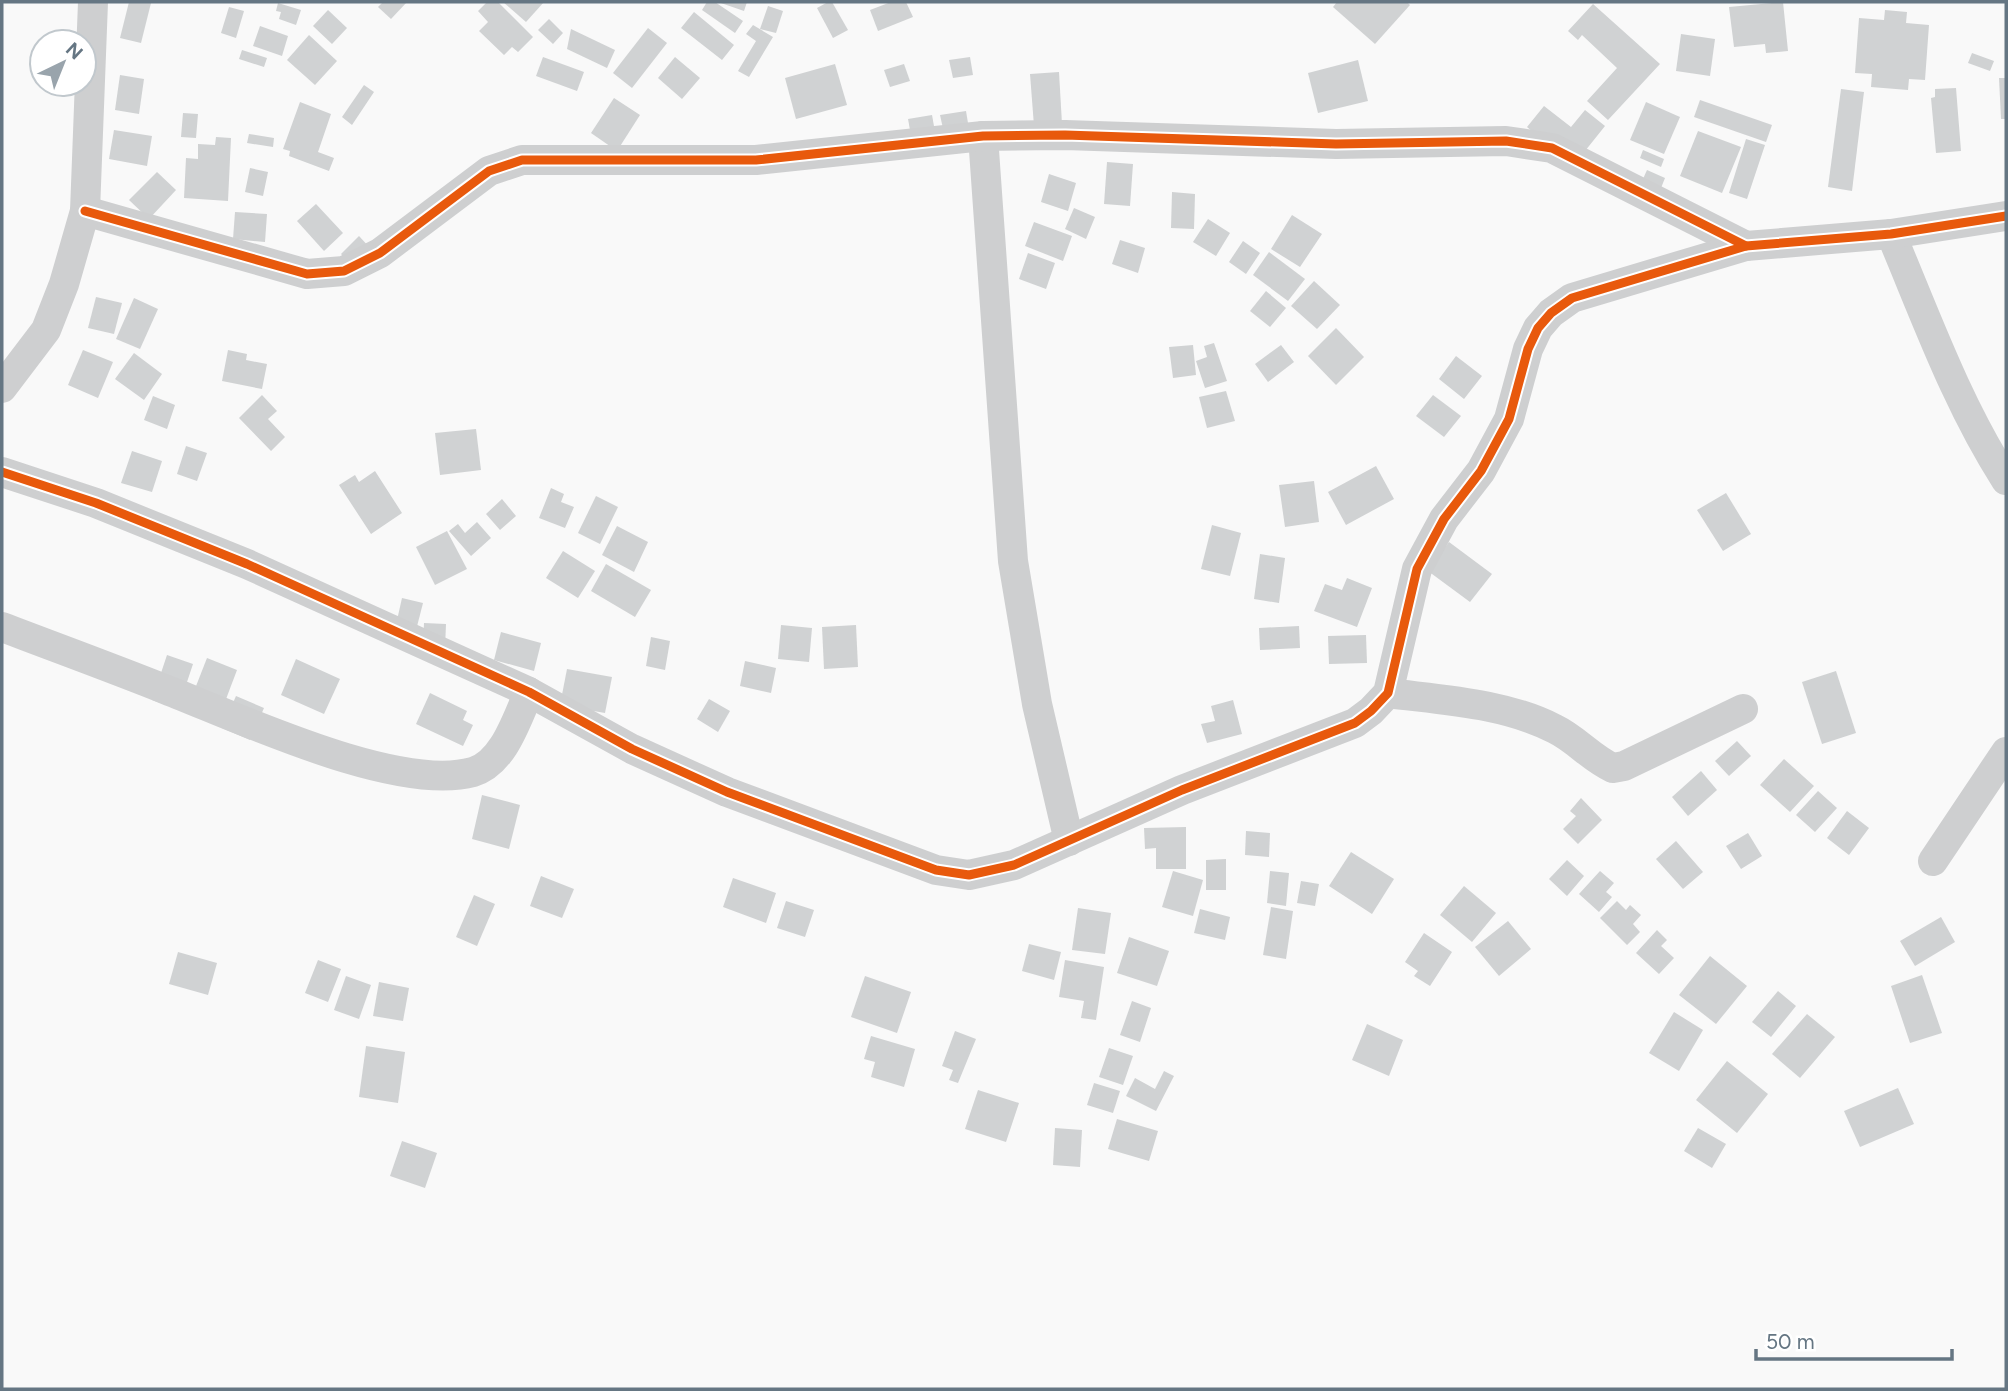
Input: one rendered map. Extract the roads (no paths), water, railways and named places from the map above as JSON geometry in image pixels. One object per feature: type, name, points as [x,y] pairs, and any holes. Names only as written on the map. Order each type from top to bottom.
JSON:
[{"type":"street","points":[[2,388],[46,330],[64,284],[85,211],[93,2]]},
{"type":"street","points":[[85,211],[307,274],[345,271],[380,253],[489,171],[522,160],[756,160],[983,135],[1336,144],[1528,143],[1552,148],[1746,246]]},
{"type":"street","points":[[983,135],[1013,561],[1037,704],[1069,841]]},
{"type":"street","points":[[2,472],[96,503],[247,564],[529,692],[632,749],[727,792],[936,870],[969,875],[1014,865],[1182,790],[1355,723],[1371,711],[1388,692],[1417,569],[1444,519],[1480,471],[1509,419],[1528,349],[1538,328],[1572,298],[1746,246],[1891,234],[2006,216]]},
{"type":"street","points":[[1891,234],[1961,399],[1983,443],[2006,480]]},
{"type":"street","points":[[2,627],[326,752],[408,773],[473,772],[492,762],[511,732],[529,692]]},
{"type":"street","points":[[1388,692],[1476,705],[1555,728],[1613,768],[1624,766],[1743,709]]},
{"type":"street","points":[[1933,861],[2006,752]]}]
